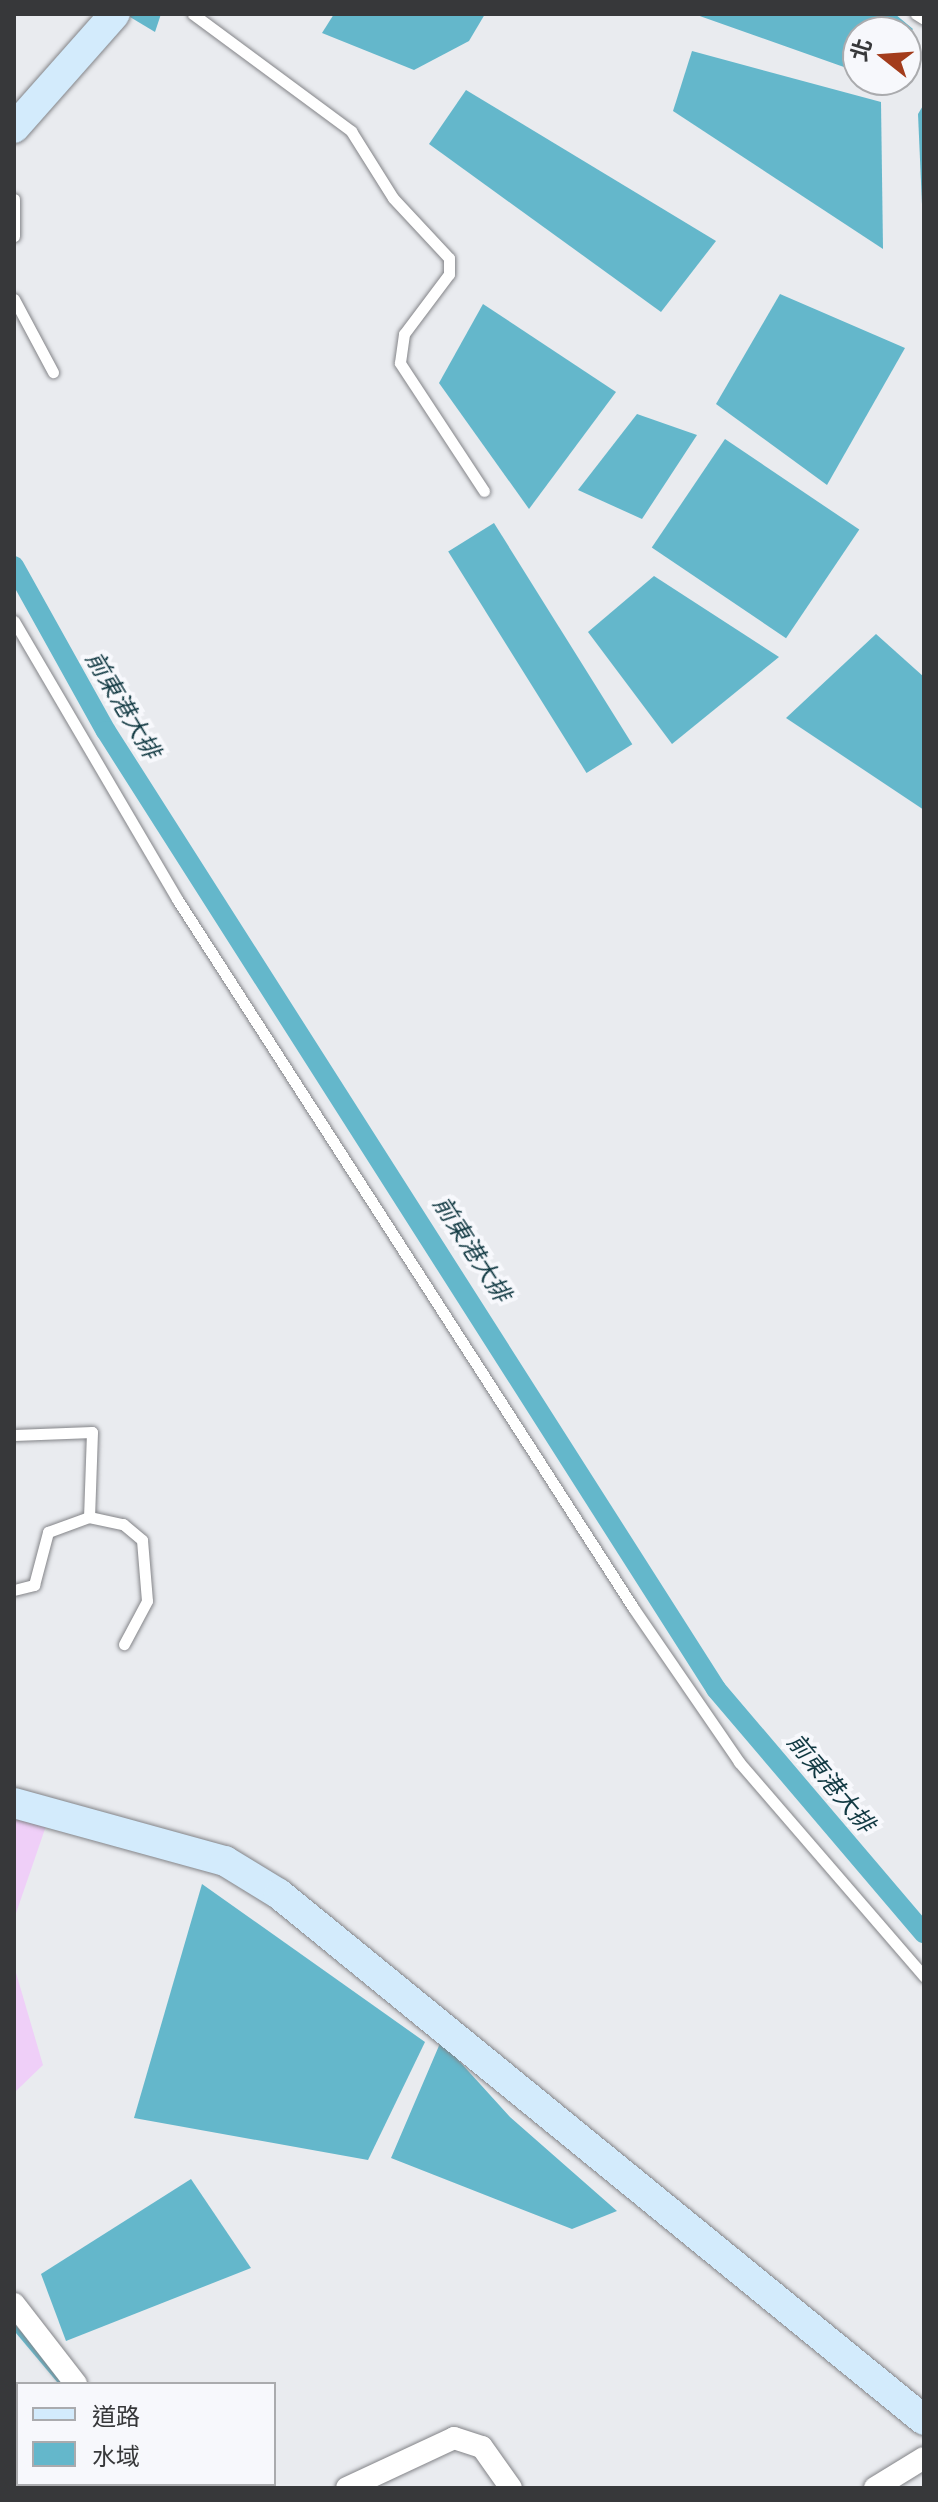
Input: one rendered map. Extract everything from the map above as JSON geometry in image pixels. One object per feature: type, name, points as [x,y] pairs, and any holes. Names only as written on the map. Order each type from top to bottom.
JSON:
[{"type":"main road","points":[[14,128],[115,14]]},
{"type":"main road","points":[[14,1803],[225,1861],[279,1894],[924,2420]]},
{"type":"street","points":[[14,2304],[74,2382]]},
{"type":"street","points":[[347,2488],[454,2438],[482,2447],[511,2488]]},
{"type":"street","points":[[875,2488],[924,2458]]},
{"type":"lane","points":[[193,14],[351,131],[393,198],[449,258],[449,274],[404,334],[400,363],[484,491]]},
{"type":"lane","points":[[916,14],[924,19]]},
{"type":"lane","points":[[14,199],[14,236]]},
{"type":"lane","points":[[14,299],[53,372]]},
{"type":"lane","points":[[14,621],[177,899],[634,1609],[739,1762],[924,1976]]},
{"type":"lane","points":[[14,1435],[92,1432],[89,1517]]},
{"type":"lane","points":[[14,1590],[34,1585],[48,1532],[89,1517],[123,1524],[142,1540],[147,1601],[124,1644]]},
{"type":"shaded area","points":[[14,1806],[47,1823],[14,1919]]},
{"type":"shaded area","points":[[14,1966],[43,2065],[14,2093]]},
{"type":"water","points":[[125,14],[161,14],[155,32]]},
{"type":"water","points":[[334,14],[485,14],[469,41],[414,70],[322,33]]},
{"type":"water","points":[[694,14],[897,16],[842,16],[842,66]]},
{"type":"water","points":[[692,51],[842,91],[842,96],[859,96],[881,102],[883,249],[673,111]]},
{"type":"water","points":[[466,90],[716,241],[661,312],[429,144]]},
{"type":"water","points":[[924,104],[924,250],[918,114]]},
{"type":"water","points":[[780,294],[905,348],[827,485],[716,404]]},
{"type":"water","points":[[483,304],[616,392],[529,509],[439,383]]},
{"type":"water","points":[[637,414],[697,435],[642,519],[578,490]]},
{"type":"water","points":[[725,439],[859,530],[786,638],[652,548]]},
{"type":"water","points":[[494,523],[632,744],[587,773],[448,552]]},
{"type":"water","points":[[654,576],[779,657],[672,744],[588,632]]},
{"type":"water","points":[[876,634],[924,677],[924,810],[786,718]]},
{"type":"water","points":[[202,1884],[425,2042],[368,2160],[134,2118]]},
{"type":"water","points":[[441,2041],[510,2117],[617,2211],[572,2229],[391,2158]]},
{"type":"water","points":[[191,2179],[251,2268],[66,2341],[41,2274]]},
{"type":"waterway","name":"前東港大排","points":[[14,566],[106,731],[716,1689],[924,1933]]},
{"type":"waterway","points":[[14,2327],[60,2382]]}]
